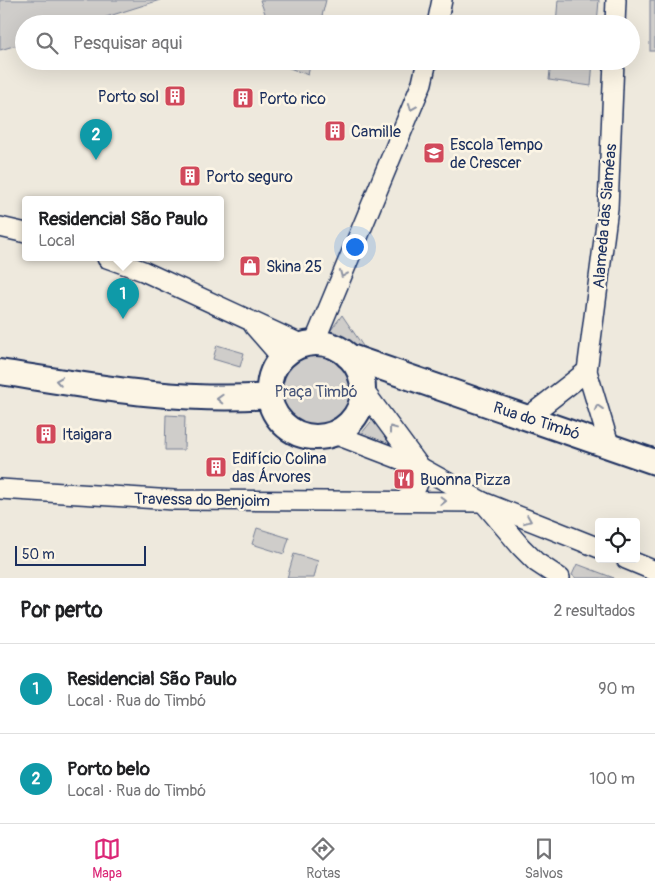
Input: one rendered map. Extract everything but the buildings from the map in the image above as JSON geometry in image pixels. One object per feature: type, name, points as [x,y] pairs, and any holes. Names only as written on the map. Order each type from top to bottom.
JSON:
[{"type":"street","points":[[439,15],[442,0]]},
{"type":"street","points":[[615,15],[616,0]]},
{"type":"street","points":[[363,389],[361,405],[355,417],[346,427],[334,434],[320,438],[305,437],[292,431],[280,422],[272,410],[269,382],[273,369],[282,358],[308,344],[422,83],[426,70]]},
{"type":"street","name":"Alameda das Siaméas","points":[[609,444],[587,370],[608,208],[614,70]]},
{"type":"street","points":[[0,227],[22,232]]},
{"type":"street","points":[[115,261],[143,271],[248,320],[308,344],[332,346],[348,356],[358,370],[363,389],[420,467],[420,479],[417,488],[404,500]]},
{"type":"street","points":[[248,320],[282,358]]},
{"type":"street","name":"Rua do Timbó","points":[[348,356],[609,444],[655,462]]},
{"type":"street","points":[[528,417],[587,370]]},
{"type":"street","points":[[0,372],[161,396],[227,400],[269,396]]},
{"type":"street","name":"Rua do Timbó","points":[[363,389],[389,382],[418,381]]},
{"type":"street","points":[[334,434],[420,467],[483,502],[595,546]]},
{"type":"street","name":"Travessa do Benjoim","points":[[0,489],[174,500],[483,502]]},
{"type":"street","points":[[483,502],[536,562],[560,578]]},
{"type":"street","points":[[636,563],[655,571]]},
{"type":"green space","points":[[0,0],[160,0],[112,15],[15,15],[15,46],[0,50]]},
{"type":"green space","points":[[260,0],[326,0],[322,15],[266,15]]},
{"type":"green space","points":[[558,0],[599,0],[598,15],[557,15]]},
{"type":"green space","points":[[650,0],[655,0],[655,51],[650,51]]},
{"type":"green space","points":[[295,70],[309,70],[308,75]]},
{"type":"green space","points":[[550,70],[592,70],[591,86],[549,80]]},
{"type":"green space","points":[[342,315],[369,355],[326,337]]},
{"type":"green space","points":[[217,345],[244,353],[240,367],[213,359]]},
{"type":"green space","name":"Praça Timbó","points":[[316,355],[336,361],[346,371],[352,391],[346,411],[336,421],[316,427],[296,421],[286,411],[280,391],[286,371],[296,361]]},
{"type":"green space","points":[[166,415],[185,416],[184,450],[165,450]]},
{"type":"green space","points":[[375,417],[403,456],[357,439]]},
{"type":"green space","points":[[257,528],[289,538],[284,554],[252,544]]},
{"type":"green space","points":[[294,554],[318,561],[314,578],[287,578]]},
{"type":"green space","points":[[577,564],[614,578],[576,578],[572,575]]},
{"type":"place","name":"Porto sol","points":[[175,96]]},
{"type":"place","name":"Porto rico","points":[[243,98]]},
{"type":"place","name":"Camille","points":[[335,131]]},
{"type":"place","name":"Escola Tempo de Crescer","points":[[434,153]]},
{"type":"place","name":"Porto belo","points":[[96,160]]},
{"type":"place","name":"Porto seguro","points":[[190,176]]},
{"type":"place","name":"Skina 25","points":[[250,266]]},
{"type":"place","name":"Residencial São Paulo","points":[[123,319]]},
{"type":"place","name":"Itaigara","points":[[46,434]]},
{"type":"place","name":"Edifício Colina das Árvores","points":[[216,467]]},
{"type":"place","name":"Buonna Pizza","points":[[404,479]]}]
